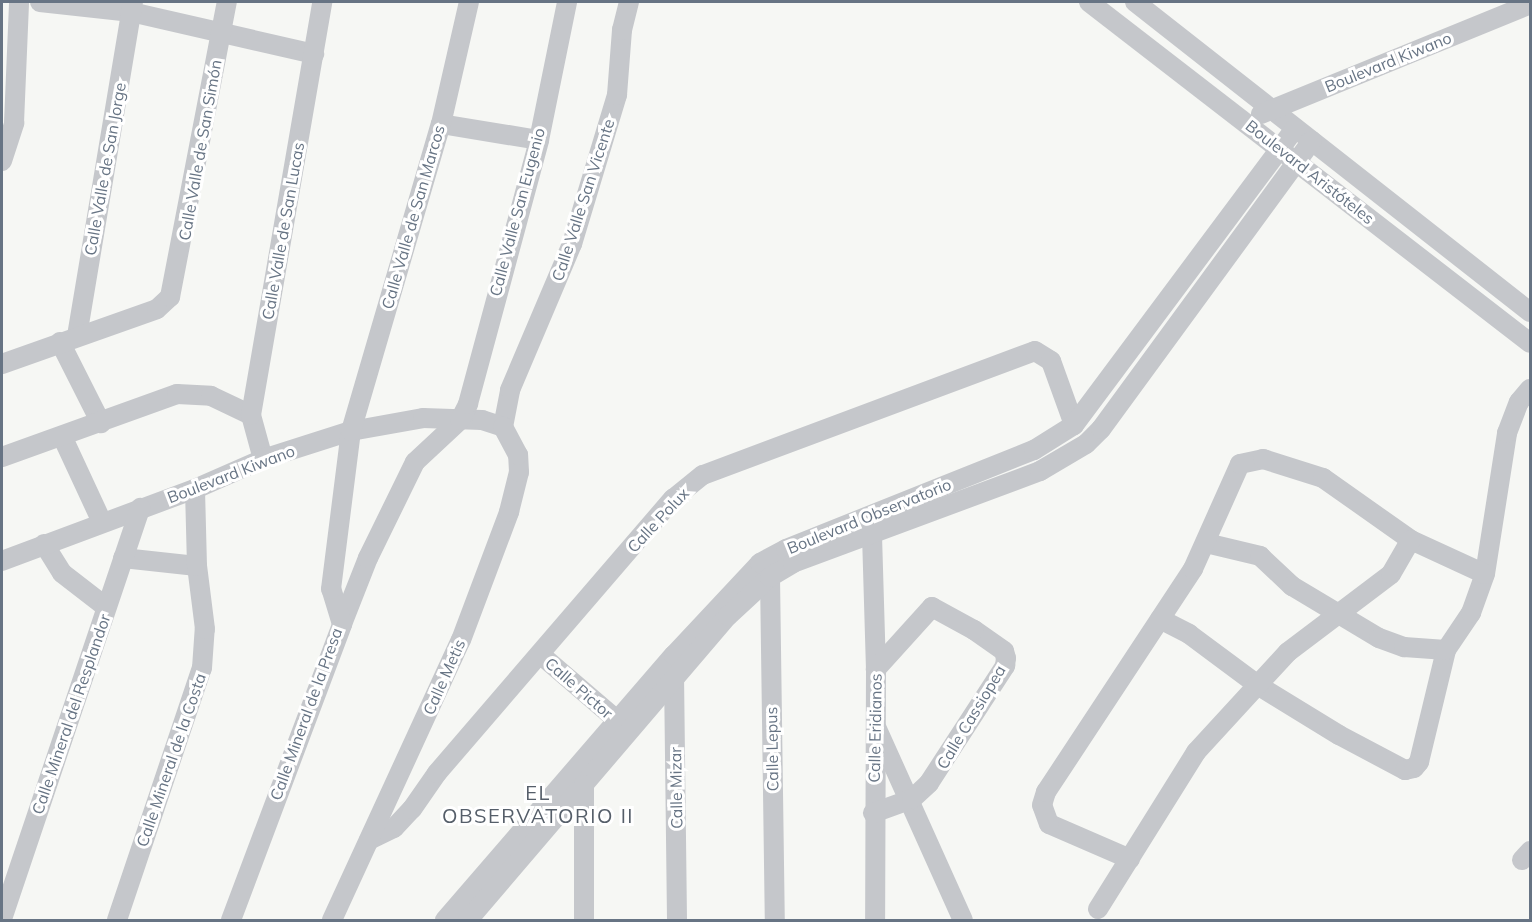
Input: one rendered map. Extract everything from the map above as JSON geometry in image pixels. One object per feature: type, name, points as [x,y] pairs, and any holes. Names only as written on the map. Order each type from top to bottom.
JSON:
[{"type":"street","points":[[2,161],[14,123],[19,2]]},
{"type":"street","points":[[40,2],[132,7],[221,34],[314,54]]},
{"type":"street","name":"Calle Valle de San Simón","points":[[68,339],[157,309],[170,297],[227,2]]},
{"type":"street","name":"Calle Valle de San Lucas","points":[[264,459],[251,416],[322,2]]},
{"type":"street","name":"Calle Valle de San Marcos","points":[[351,431],[441,124],[469,2]]},
{"type":"street","name":"Calle Valle San Eugenio","points":[[460,420],[480,365],[486,325],[539,140],[567,2]]},
{"type":"street","name":"Calle Valle San Vicente","points":[[503,427],[510,390],[572,244],[617,95],[622,30],[629,2]]},
{"type":"street","name":"Boulevard Aristóteles","points":[[1089,2],[1246,121],[1530,343]]},
{"type":"street","name":"Boulevard Aristóteles","points":[[1134,2],[1530,312]]},
{"type":"street","name":"Boulevard Kiwano","points":[[1246,121],[1530,4]]},
{"type":"street","name":"Calle Valle de San Jorge","points":[[68,339],[132,7]]},
{"type":"street","points":[[441,124],[539,140]]},
{"type":"street","name":"Boulevard Observatorio","points":[[445,921],[674,655],[760,563],[786,549],[1034,450],[1074,425],[1295,128]]},
{"type":"street","name":"Boulevard Observatorio","points":[[468,921],[483,912],[584,785],[750,593],[793,564],[1040,471],[1074,453],[1101,429],[1312,141]]},
{"type":"street","points":[[2,364],[68,339],[101,423]]},
{"type":"street","name":"Calle Polux","points":[[369,840],[394,828],[438,773],[672,500],[703,475],[1035,351],[1051,361],[1074,425]]},
{"type":"street","points":[[1160,619],[1189,634],[1259,687],[1405,770],[1414,768],[1419,762],[1446,650],[1471,613],[1485,574],[1507,433],[1519,402],[1530,389]]},
{"type":"street","points":[[2,457],[190,393],[211,396],[251,416]]},
{"type":"street","name":"Boulevard Kiwano","points":[[2,561],[195,489],[264,459],[351,431],[423,418],[482,420],[503,427]]},
{"type":"street","points":[[342,624],[415,462],[460,420]]},
{"type":"street","name":"Calle Metis","points":[[332,921],[461,640],[509,512],[519,472],[518,454],[503,427]]},
{"type":"street","name":"Calle Mineral de la Presa","points":[[231,921],[342,624],[331,589],[351,431]]},
{"type":"street","points":[[62,436],[102,522]]},
{"type":"street","points":[[1034,450],[1040,471]]},
{"type":"street","points":[[1130,859],[1049,824],[1042,805],[1046,792],[1160,619],[1206,543],[1229,480],[1240,464],[1251,458],[1296,467],[1323,478],[1411,540],[1485,574]]},
{"type":"street","name":"Calle Mineral de la Costa","points":[[117,921],[202,669],[205,629],[197,566],[195,489]]},
{"type":"street","name":"Calle Mineral del Resplandor","points":[[2,919],[140,508]]},
{"type":"street","name":"Calle Eridianos","points":[[872,535],[876,669],[873,813],[875,921]]},
{"type":"street","points":[[1098,909],[1196,752],[1259,687],[1288,652],[1391,574],[1411,540]]},
{"type":"street","points":[[1206,543],[1260,556],[1292,586],[1338,614],[1404,647],[1446,650]]},
{"type":"street","points":[[44,544],[62,573],[106,608]]},
{"type":"street","points":[[123,558],[197,566]]},
{"type":"street","name":"Calle Lepus","points":[[770,578],[775,921]]},
{"type":"street","name":"Calle Cassiopea","points":[[873,813],[912,799],[940,769],[1005,666],[1004,651],[940,609],[932,608],[876,669]]},
{"type":"street","name":"Calle Pictor","points":[[541,655],[618,721]]},
{"type":"street","name":"Calle Mizar","points":[[674,655],[677,921]]},
{"type":"street","points":[[876,726],[912,799],[963,921]]},
{"type":"street","points":[[412,748],[438,773]]},
{"type":"street","points":[[584,785],[584,921]]},
{"type":"street","points":[[483,879],[483,912]]},
{"type":"district","name":"EL OBSERVATORIO II","points":[[538,804]]}]
